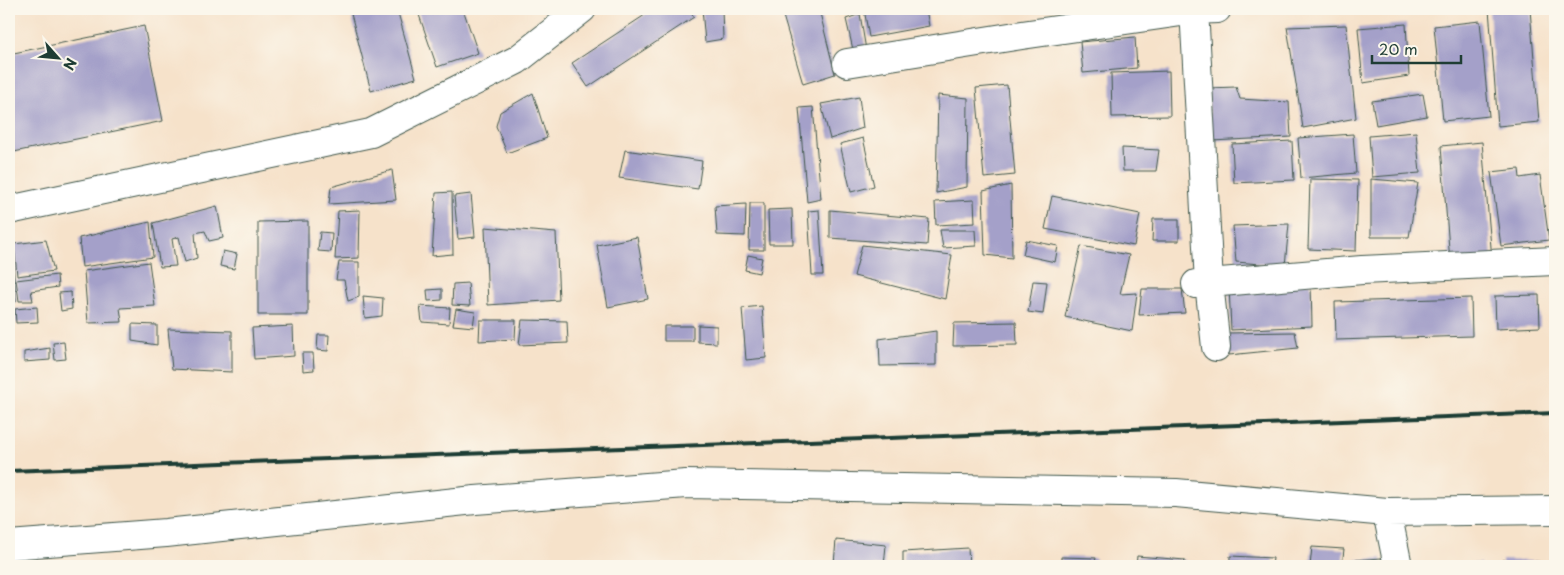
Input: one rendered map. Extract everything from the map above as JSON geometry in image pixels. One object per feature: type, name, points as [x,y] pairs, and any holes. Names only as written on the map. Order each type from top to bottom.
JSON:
[{"type":"street","points":[[9,210],[371,133],[517,60],[582,9]]},
{"type":"street","points":[[847,63],[1202,9],[1203,283],[1216,347]]},
{"type":"street","points":[[1203,283],[1362,270],[1554,261]]},
{"type":"street","points":[[9,544],[166,533],[475,500],[686,484],[1176,493],[1387,512],[1555,510]]},
{"type":"street","points":[[1387,512],[1398,566]]},
{"type":"building","points":[[397,9],[416,78],[371,91],[350,10]]},
{"type":"building","points":[[417,9],[463,9],[478,53],[437,67]]},
{"type":"building","points":[[654,9],[689,9],[694,17],[588,87],[572,63]]},
{"type":"building","points":[[702,9],[722,9],[723,39],[705,42]]},
{"type":"building","points":[[781,9],[819,9],[835,74],[803,84]]},
{"type":"building","points":[[864,9],[926,9],[929,26],[869,37]]},
{"type":"building","points":[[1489,9],[1530,9],[1539,122],[1498,126]]},
{"type":"building","points":[[860,14],[866,50],[854,54],[846,19]]},
{"type":"building","points":[[1480,21],[1489,116],[1443,121],[1434,26]]},
{"type":"building","points":[[1406,24],[1409,76],[1363,83],[1358,28]]},
{"type":"building","points":[[1346,25],[1356,118],[1303,128],[1287,27]]},
{"type":"building","points":[[144,26],[163,121],[9,153],[9,54]]},
{"type":"building","points":[[1135,37],[1137,68],[1083,73],[1080,42]]},
{"type":"building","points":[[1169,71],[1170,116],[1112,117],[1111,73]]},
{"type":"building","points":[[1007,85],[1015,175],[984,178],[976,88]]},
{"type":"building","points":[[1236,87],[1240,99],[1289,102],[1291,137],[1211,141],[1208,88]]},
{"type":"building","points":[[533,93],[547,138],[507,153],[496,126],[500,112]]},
{"type":"building","points":[[1423,94],[1427,116],[1376,125],[1372,101]]},
{"type":"building","points":[[938,95],[968,98],[967,187],[936,193]]},
{"type":"building","points":[[859,97],[863,128],[830,139],[821,104]]},
{"type":"building","points":[[813,107],[821,199],[807,202],[799,108]]},
{"type":"building","points":[[1416,132],[1420,173],[1372,177],[1369,136]]},
{"type":"building","points":[[1353,134],[1356,173],[1301,178],[1298,138]]},
{"type":"building","points":[[863,138],[874,186],[851,192],[840,144]]},
{"type":"building","points":[[1292,141],[1294,180],[1234,183],[1232,144]]},
{"type":"building","points":[[1482,142],[1492,259],[1450,262],[1441,146]]},
{"type":"building","points":[[1122,148],[1159,150],[1156,171],[1123,171]]},
{"type":"building","points":[[625,150],[702,161],[698,189],[619,178]]},
{"type":"building","points":[[1519,169],[1520,178],[1540,175],[1549,240],[1501,246],[1491,172]]},
{"type":"building","points":[[392,170],[396,200],[329,204],[331,187]]},
{"type":"building","points":[[1310,179],[1358,180],[1356,251],[1308,249]]},
{"type":"building","points":[[1371,179],[1418,183],[1409,237],[1371,237]]},
{"type":"building","points":[[1011,185],[1012,258],[985,255],[983,191]]},
{"type":"building","points":[[452,192],[453,254],[432,256],[436,193]]},
{"type":"building","points":[[471,194],[475,237],[458,239],[454,196]]},
{"type":"building","points":[[1052,196],[1140,214],[1134,246],[1045,229]]},
{"type":"building","points":[[974,200],[975,223],[936,225],[935,202]]},
{"type":"building","points":[[750,203],[764,203],[764,250],[749,250]]},
{"type":"building","points":[[746,204],[745,236],[717,235],[715,206]]},
{"type":"building","points":[[217,206],[223,238],[209,241],[205,231],[195,233],[197,258],[185,262],[179,237],[172,239],[176,266],[160,267],[153,223]]},
{"type":"building","points":[[792,209],[793,244],[769,244],[768,210]]},
{"type":"building","points":[[360,210],[359,258],[335,259],[338,211]]},
{"type":"building","points":[[819,210],[823,275],[812,275],[808,211]]},
{"type":"building","points":[[830,210],[929,219],[927,245],[830,238]]},
{"type":"building","points":[[1153,219],[1179,219],[1179,241],[1152,241]]},
{"type":"building","points":[[308,221],[308,315],[258,315],[258,222]]},
{"type":"building","points":[[150,222],[153,257],[82,267],[79,238]]},
{"type":"building","points":[[1289,224],[1285,266],[1236,262],[1233,226]]},
{"type":"building","points":[[485,227],[556,233],[559,300],[488,305]]},
{"type":"building","points":[[940,230],[975,230],[976,246],[943,248]]},
{"type":"building","points":[[320,232],[332,233],[331,252],[318,251]]},
{"type":"building","points":[[637,237],[648,299],[608,307],[597,245]]},
{"type":"building","points":[[46,240],[54,271],[17,276],[14,244]]},
{"type":"building","points":[[1026,240],[1058,246],[1055,262],[1023,255]]},
{"type":"building","points":[[862,245],[952,255],[945,299],[854,276]]},
{"type":"building","points":[[1081,246],[1129,255],[1120,294],[1137,293],[1132,331],[1065,317]]},
{"type":"building","points":[[9,251],[12,251],[16,302],[9,302]]},
{"type":"building","points":[[223,251],[237,254],[234,269],[220,266]]},
{"type":"building","points":[[748,255],[762,258],[759,273],[745,270]]},
{"type":"building","points":[[149,262],[155,306],[120,308],[122,322],[88,323],[84,271]]},
{"type":"building","points":[[339,262],[359,262],[359,297],[348,301],[344,280],[336,280]]},
{"type":"building","points":[[57,275],[58,287],[31,291],[33,301],[19,301],[16,280]]},
{"type":"building","points":[[1033,281],[1047,282],[1043,314],[1028,312]]},
{"type":"building","points":[[468,283],[470,306],[452,305],[453,284]]},
{"type":"building","points":[[1311,283],[1312,326],[1231,330],[1229,286]]},
{"type":"building","points":[[442,289],[442,300],[428,301],[427,290]]},
{"type":"building","points":[[1142,289],[1182,289],[1185,313],[1139,315]]},
{"type":"building","points":[[71,292],[72,309],[61,311],[59,293]]},
{"type":"building","points":[[1539,295],[1540,327],[1496,329],[1495,296]]},
{"type":"building","points":[[363,296],[383,298],[382,316],[365,318]]},
{"type":"building","points":[[1471,298],[1472,336],[1336,340],[1335,302]]},
{"type":"building","points":[[420,306],[450,308],[449,324],[422,322]]},
{"type":"building","points":[[762,306],[766,358],[746,360],[742,308]]},
{"type":"building","points":[[37,307],[38,322],[16,323],[15,309]]},
{"type":"building","points":[[456,309],[475,312],[473,327],[453,325]]},
{"type":"building","points":[[480,320],[516,320],[515,339],[479,341]]},
{"type":"building","points":[[522,320],[567,321],[568,343],[519,345]]},
{"type":"building","points":[[1016,322],[1017,345],[953,346],[954,323]]},
{"type":"building","points":[[132,324],[157,325],[157,345],[132,341]]},
{"type":"building","points":[[698,325],[717,326],[717,343],[698,342]]},
{"type":"building","points":[[293,326],[294,356],[254,359],[252,328]]},
{"type":"building","points":[[664,326],[693,326],[693,341],[664,341]]},
{"type":"building","points":[[168,329],[232,331],[232,372],[172,369]]},
{"type":"building","points":[[936,331],[936,365],[880,366],[879,339]]},
{"type":"building","points":[[1295,332],[1298,348],[1229,355],[1227,333]]},
{"type":"building","points":[[318,335],[329,335],[328,351],[317,350]]},
{"type":"building","points":[[64,342],[66,359],[55,360],[53,343]]},
{"type":"building","points":[[50,348],[50,360],[24,362],[24,352]]},
{"type":"building","points":[[302,353],[313,353],[314,370],[303,371]]},
{"type":"building","points":[[836,540],[886,545],[884,566],[834,564]]},
{"type":"building","points":[[1312,547],[1344,549],[1342,566],[1310,566]]},
{"type":"building","points":[[968,548],[969,566],[903,566],[903,552]]},
{"type":"building","points":[[1137,556],[1185,560],[1184,566],[1136,566]]},
{"type":"building","points":[[1230,556],[1273,558],[1272,566],[1230,566]]},
{"type":"building","points":[[1061,557],[1096,558],[1094,566],[1061,566]]},
{"type":"building","points":[[1382,558],[1382,566],[1353,566],[1353,560]]},
{"type":"building","points":[[1502,560],[1555,562],[1555,566],[1502,566]]},
{"type":"building","points":[[1481,563],[1481,566],[1420,566],[1420,564]]},
{"type":"railway","points":[[9,471],[1555,413]]}]
